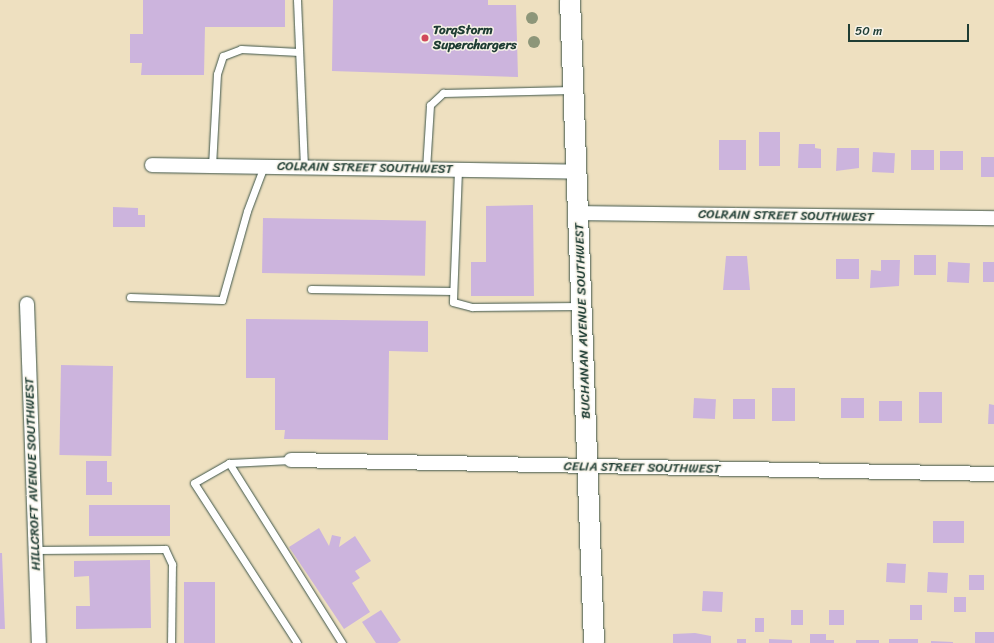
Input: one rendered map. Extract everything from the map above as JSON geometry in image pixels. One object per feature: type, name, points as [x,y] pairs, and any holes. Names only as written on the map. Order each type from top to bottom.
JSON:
[{"type":"street","name":"BUCHANAN AVENUE SOUTHWEST","points":[[570,0],[590,467],[594,643]]},
{"type":"street","name":"COLRAIN STREET SOUTHWEST","points":[[152,164],[577,172]]},
{"type":"street","name":"COLRAIN STREET SOUTHWEST","points":[[579,213],[994,218]]},
{"type":"street","name":"HILLCROFT AVENUE SOUTHWEST","points":[[26,304],[39,643]]},
{"type":"street","name":"CELIA STREET SOUTHWEST","points":[[290,460],[994,474]]},
{"type":"lane","points":[[297,0],[304,167]]},
{"type":"lane","points":[[212,166],[217,74],[223,56],[241,49],[299,52]]},
{"type":"lane","points":[[426,169],[430,105],[443,93],[574,90]]},
{"type":"lane","points":[[130,297],[222,300],[247,212],[264,166]]},
{"type":"lane","points":[[458,170],[453,302],[472,307],[583,306]]},
{"type":"lane","points":[[311,289],[453,291]]},
{"type":"lane","points":[[290,460],[229,463],[194,483],[297,643]]},
{"type":"lane","points":[[229,463],[342,643]]},
{"type":"lane","points":[[35,550],[165,549],[172,564],[171,643]]},
{"type":"building","points":[[143,0],[285,0],[285,27],[205,27],[204,75],[141,75],[142,63],[130,63],[130,34],[143,34]]},
{"type":"building","name":"TorqStorm Superchargers","points":[[333,0],[488,0],[488,5],[516,5],[518,77],[332,71]]},
{"type":"building","points":[[759,132],[780,132],[780,166],[759,166]]},
{"type":"building","points":[[719,140],[746,140],[746,170],[719,170]]},
{"type":"building","points":[[799,144],[815,144],[815,148],[821,149],[821,168],[798,168]]},
{"type":"building","points":[[837,148],[859,148],[859,168],[836,171]]},
{"type":"building","points":[[911,150],[934,150],[934,170],[911,170]]},
{"type":"building","points":[[940,151],[963,151],[963,170],[940,170]]},
{"type":"building","points":[[873,152],[895,153],[894,173],[872,172]]},
{"type":"building","points":[[981,157],[994,157],[994,177],[981,177]]},
{"type":"building","points":[[533,205],[534,296],[471,296],[471,262],[486,262],[486,206]]},
{"type":"building","points":[[113,207],[138,208],[138,215],[145,215],[145,227],[113,227]]},
{"type":"building","points":[[263,218],[426,221],[425,276],[262,273]]},
{"type":"building","points":[[914,255],[936,255],[936,275],[914,275]]},
{"type":"building","points":[[726,256],[747,256],[750,290],[723,290]]},
{"type":"building","points":[[836,259],[859,259],[859,279],[836,279]]},
{"type":"building","points":[[881,260],[900,260],[899,286],[870,288],[871,270],[881,271]]},
{"type":"building","points":[[948,262],[970,263],[969,283],[947,282]]},
{"type":"building","points":[[983,262],[994,262],[994,282],[983,282]]},
{"type":"building","points":[[246,319],[428,321],[428,352],[389,351],[388,440],[284,439],[285,430],[275,430],[275,378],[246,378]]},
{"type":"building","points":[[61,365],[113,366],[111,456],[59,455]]},
{"type":"building","points":[[772,388],[795,388],[795,421],[772,421]]},
{"type":"building","points":[[919,392],[942,392],[942,423],[919,423]]},
{"type":"building","points":[[694,398],[716,399],[715,419],[693,418]]},
{"type":"building","points":[[841,398],[864,398],[864,418],[841,418]]},
{"type":"building","points":[[733,399],[755,399],[755,419],[733,419]]},
{"type":"building","points":[[879,401],[902,401],[902,421],[879,421]]},
{"type":"building","points":[[989,404],[994,405],[994,424],[988,424]]},
{"type":"building","points":[[86,461],[107,461],[107,482],[112,482],[112,495],[86,495]]},
{"type":"building","points":[[89,505],[170,505],[170,536],[89,536]]},
{"type":"building","points":[[933,521],[964,521],[964,543],[933,543]]},
{"type":"building","points":[[319,528],[329,546],[332,535],[341,537],[339,547],[355,536],[371,561],[355,571],[360,578],[352,583],[370,612],[344,629],[289,547]]},
{"type":"building","points":[[0,553],[2,553],[5,629],[0,629]]},
{"type":"building","points":[[150,560],[151,628],[76,629],[76,606],[90,606],[89,576],[74,577],[74,561]]},
{"type":"building","points":[[887,563],[906,564],[905,583],[886,582]]},
{"type":"building","points":[[928,572],[948,573],[947,593],[927,592]]},
{"type":"building","points":[[969,575],[984,575],[984,590],[969,590]]},
{"type":"building","points":[[184,582],[215,582],[215,643],[184,643]]},
{"type":"building","points":[[703,591],[723,592],[722,612],[702,611]]},
{"type":"building","points":[[954,597],[966,597],[966,612],[954,612]]},
{"type":"building","points":[[910,605],[922,605],[922,620],[910,620]]},
{"type":"building","points":[[381,610],[401,640],[397,643],[376,643],[362,622]]},
{"type":"building","points":[[791,610],[803,610],[803,625],[791,625]]},
{"type":"building","points":[[829,610],[844,610],[844,625],[829,625]]},
{"type":"building","points":[[755,618],[764,618],[764,632],[755,632]]},
{"type":"building","points":[[975,632],[994,632],[994,643],[975,643]]},
{"type":"building","points":[[695,633],[711,636],[711,643],[673,643],[673,634]]},
{"type":"building","points":[[810,634],[826,634],[826,640],[834,640],[834,643],[810,643]]},
{"type":"building","points":[[737,639],[746,639],[746,643],[737,643]]},
{"type":"building","points":[[769,639],[792,640],[792,643],[769,643]]},
{"type":"building","points":[[889,639],[918,639],[918,643],[889,643]]},
{"type":"building","points":[[856,640],[879,640],[879,643],[856,643]]},
{"type":"building","points":[[931,641],[953,642],[953,643],[931,643]]},
{"type":"place","name":"TorqStorm Superchargers","points":[[425,38]]}]
